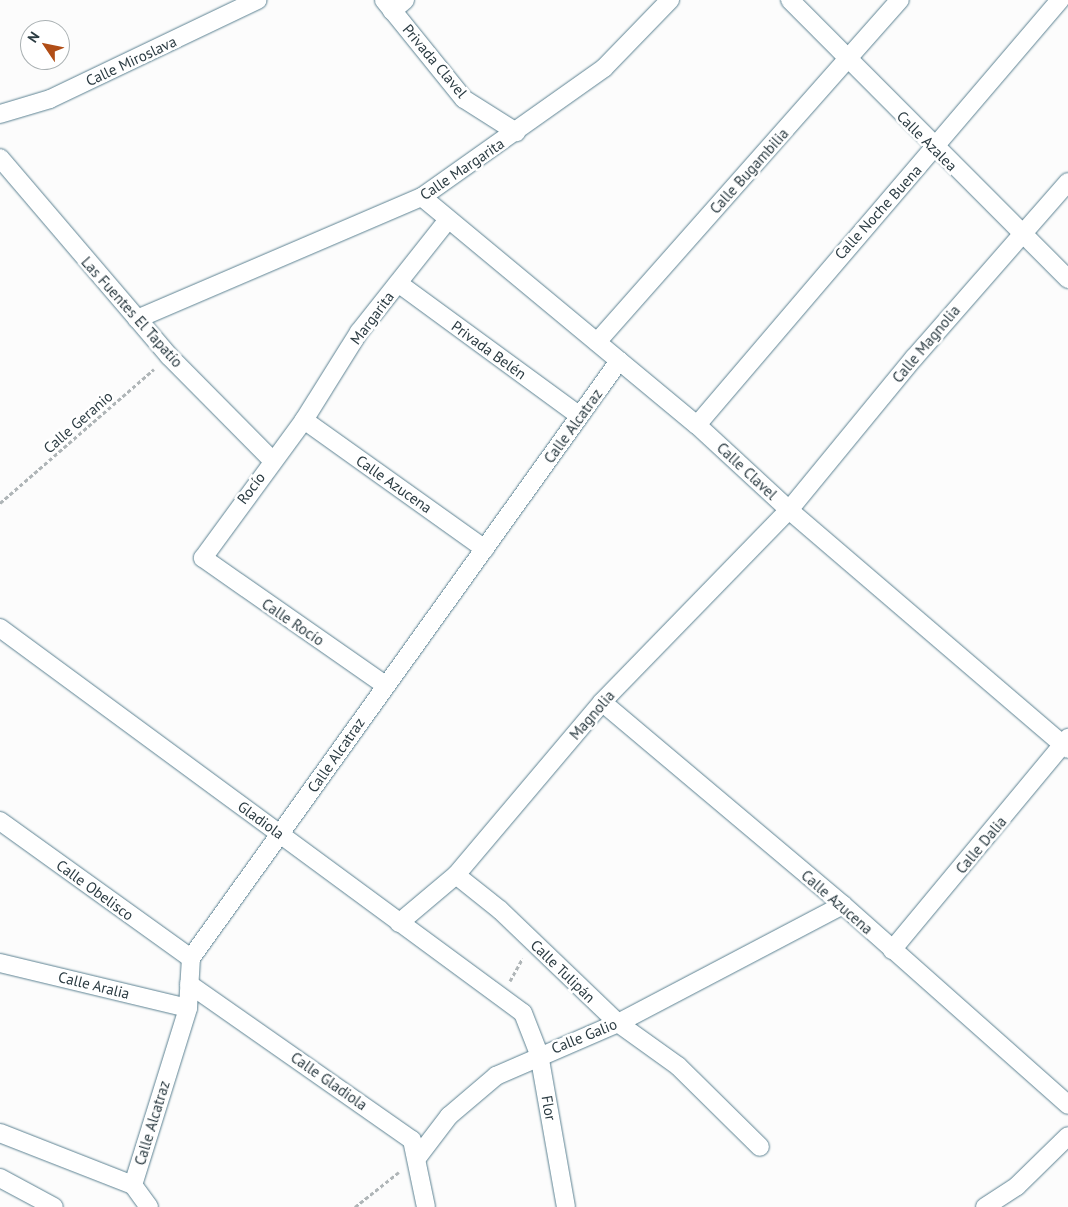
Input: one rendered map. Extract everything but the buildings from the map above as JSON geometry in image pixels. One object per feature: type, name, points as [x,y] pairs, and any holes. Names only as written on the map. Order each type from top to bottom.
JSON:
[{"type":"street","name":"Calle Miroslava","points":[[0,114],[50,99],[258,0]]},
{"type":"street","name":"Calle Margarita","points":[[137,319],[422,197],[604,68],[670,0]]},
{"type":"street","name":"Calle Azalea","points":[[790,0],[847,61],[1068,279]]},
{"type":"street","name":"Calle Bugambilia","points":[[597,342],[900,0]]},
{"type":"street","name":"Calle Noche Buena","points":[[697,425],[1060,0]]},
{"type":"street","name":"Privada Clavel","points":[[394,4],[464,99],[516,132]]},
{"type":"street","name":"Las Fuentes El Tapatío","points":[[0,158],[169,356],[272,460]]},
{"type":"street","name":"Calle Magnolia","points":[[789,510],[1021,234],[1068,182]]},
{"type":"street","name":"Calle Clavel","points":[[422,197],[447,221],[697,425],[789,510],[1067,744]]},
{"type":"street","name":"Margarita","points":[[304,420],[359,332],[447,221]]},
{"type":"street","name":"Privada Belén","points":[[398,283],[580,416]]},
{"type":"street","name":"Calle Alcatraz","points":[[132,1185],[188,1008],[191,958],[619,361]]},
{"type":"street","name":"Rocío","points":[[203,558],[272,460],[304,420]]},
{"type":"street","name":"Calle Azucena","points":[[304,420],[485,549]]},
{"type":"street","name":"Magnolia","points":[[400,923],[456,874],[602,702],[789,510]]},
{"type":"street","name":"Calle Rocío","points":[[203,558],[385,685]]},
{"type":"street","name":"Gladiola","points":[[0,628],[523,1013]]},
{"type":"street","name":"Calle Azucena","points":[[602,702],[843,905],[1068,1105]]},
{"type":"street","name":"Calle Dalia","points":[[892,950],[1067,744]]},
{"type":"street","name":"Calle Obelisco","points":[[0,821],[191,958]]},
{"type":"street","name":"Calle Tulipán","points":[[456,874],[532,941],[618,1023],[678,1066],[760,1147]]},
{"type":"street","name":"Calle Galio","points":[[417,1158],[449,1116],[496,1076],[539,1054],[618,1023],[843,905]]},
{"type":"street","name":"Calle Aralia","points":[[0,962],[188,1008]]},
{"type":"street","name":"Calle Gladiola","points":[[189,984],[412,1140],[426,1207]]},
{"type":"street","name":"Flor","points":[[523,1013],[539,1054],[566,1207]]},
{"type":"street","points":[[0,1133],[132,1185],[148,1207]]},
{"type":"street","points":[[985,1207],[1017,1186],[1068,1136]]},
{"type":"street","points":[[0,1178],[54,1207]]},
{"type":"path","name":"Calle Geranio","points":[[0,503],[169,356]]},
{"type":"path","points":[[503,998],[532,941]]},
{"type":"path","points":[[355,1207],[417,1158]]}]
